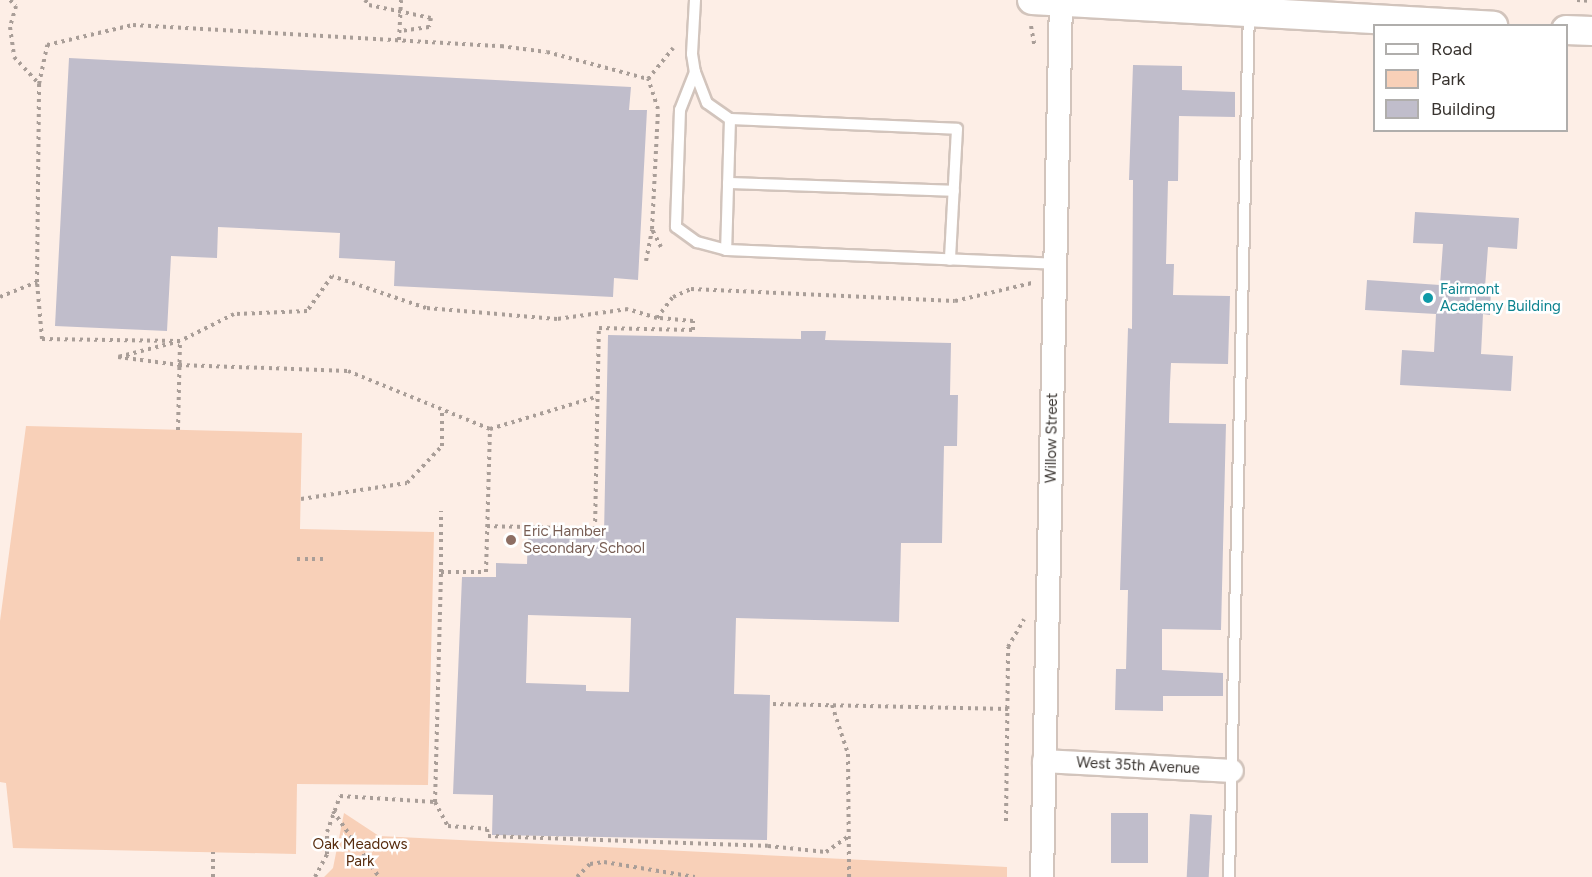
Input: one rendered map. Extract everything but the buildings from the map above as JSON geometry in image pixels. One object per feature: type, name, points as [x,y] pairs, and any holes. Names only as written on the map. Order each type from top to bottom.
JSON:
[{"type":"street","points":[[1032,0],[1458,24]]},
{"type":"street","name":"Willow Street","points":[[1042,877],[1061,1]]},
{"type":"street","points":[[1568,30],[1592,31]]},
{"type":"street","name":"West 35th Avenue","points":[[1044,760],[1232,771]]},
{"type":"lane","points":[[695,0],[692,54],[695,72],[707,103],[730,119],[957,129],[950,260]]},
{"type":"lane","points":[[1229,877],[1249,12]]},
{"type":"lane","points":[[695,72],[680,110],[676,227],[697,242],[726,250],[1056,264]]},
{"type":"lane","points":[[726,250],[730,119]]},
{"type":"lane","points":[[728,183],[954,191]]},
{"type":"path","points":[[10,0],[16,6],[10,27],[14,57],[39,84]]},
{"type":"path","points":[[365,0],[369,5],[431,18],[432,22],[429,27],[400,31]]},
{"type":"path","points":[[399,40],[401,0]]},
{"type":"path","points":[[1577,0],[1592,1]]},
{"type":"path","points":[[180,341],[42,339],[37,282],[39,84],[47,45],[133,25],[399,40],[547,52],[648,79]]},
{"type":"path","points":[[1031,30],[1035,48]]},
{"type":"path","points":[[648,79],[673,52],[673,42]]},
{"type":"path","points":[[646,261],[652,228],[658,109],[648,79]]},
{"type":"path","points":[[652,228],[661,247]]},
{"type":"path","points":[[487,526],[595,529],[599,328],[693,330],[693,321],[657,318],[628,309],[557,319],[426,308],[332,276],[307,311],[234,314],[180,341],[118,357],[179,365],[348,371],[490,429],[596,397]]},
{"type":"path","points":[[0,297],[37,282]]},
{"type":"path","points":[[657,318],[673,297],[691,289],[955,302],[1032,283]]},
{"type":"path","points":[[178,430],[180,341]]},
{"type":"path","points":[[301,499],[407,483],[442,446],[442,410]]},
{"type":"path","points":[[441,572],[486,572],[490,429]]},
{"type":"path","points":[[441,511],[435,802],[448,826],[487,829],[488,836],[768,846],[826,852],[849,836]]},
{"type":"path","points":[[297,559],[324,560]]},
{"type":"path","points":[[1006,821],[1008,647]]},
{"type":"path","points":[[774,704],[1008,709]]},
{"type":"path","points":[[832,705],[848,754],[849,877]]},
{"type":"path","points":[[315,877],[327,855],[332,810],[340,796],[435,802]]},
{"type":"path","points":[[332,810],[378,877]]},
{"type":"path","points":[[213,852],[213,877]]},
{"type":"path","points":[[577,877],[590,864],[604,862],[695,877]]},
{"type":"green space","points":[[26,426],[302,433],[300,529],[434,532],[428,785],[297,784],[296,854],[13,848],[6,783],[0,782],[0,621]]},
{"type":"green space","name":"Oak Meadows Park","points":[[344,813],[379,836],[1007,867],[1007,877],[324,877],[333,868]]},
{"type":"place","name":"Fairmont Academy Building","points":[[1428,298]]},
{"type":"place","name":"Eric Hamber Secondary School","points":[[511,540]]}]
